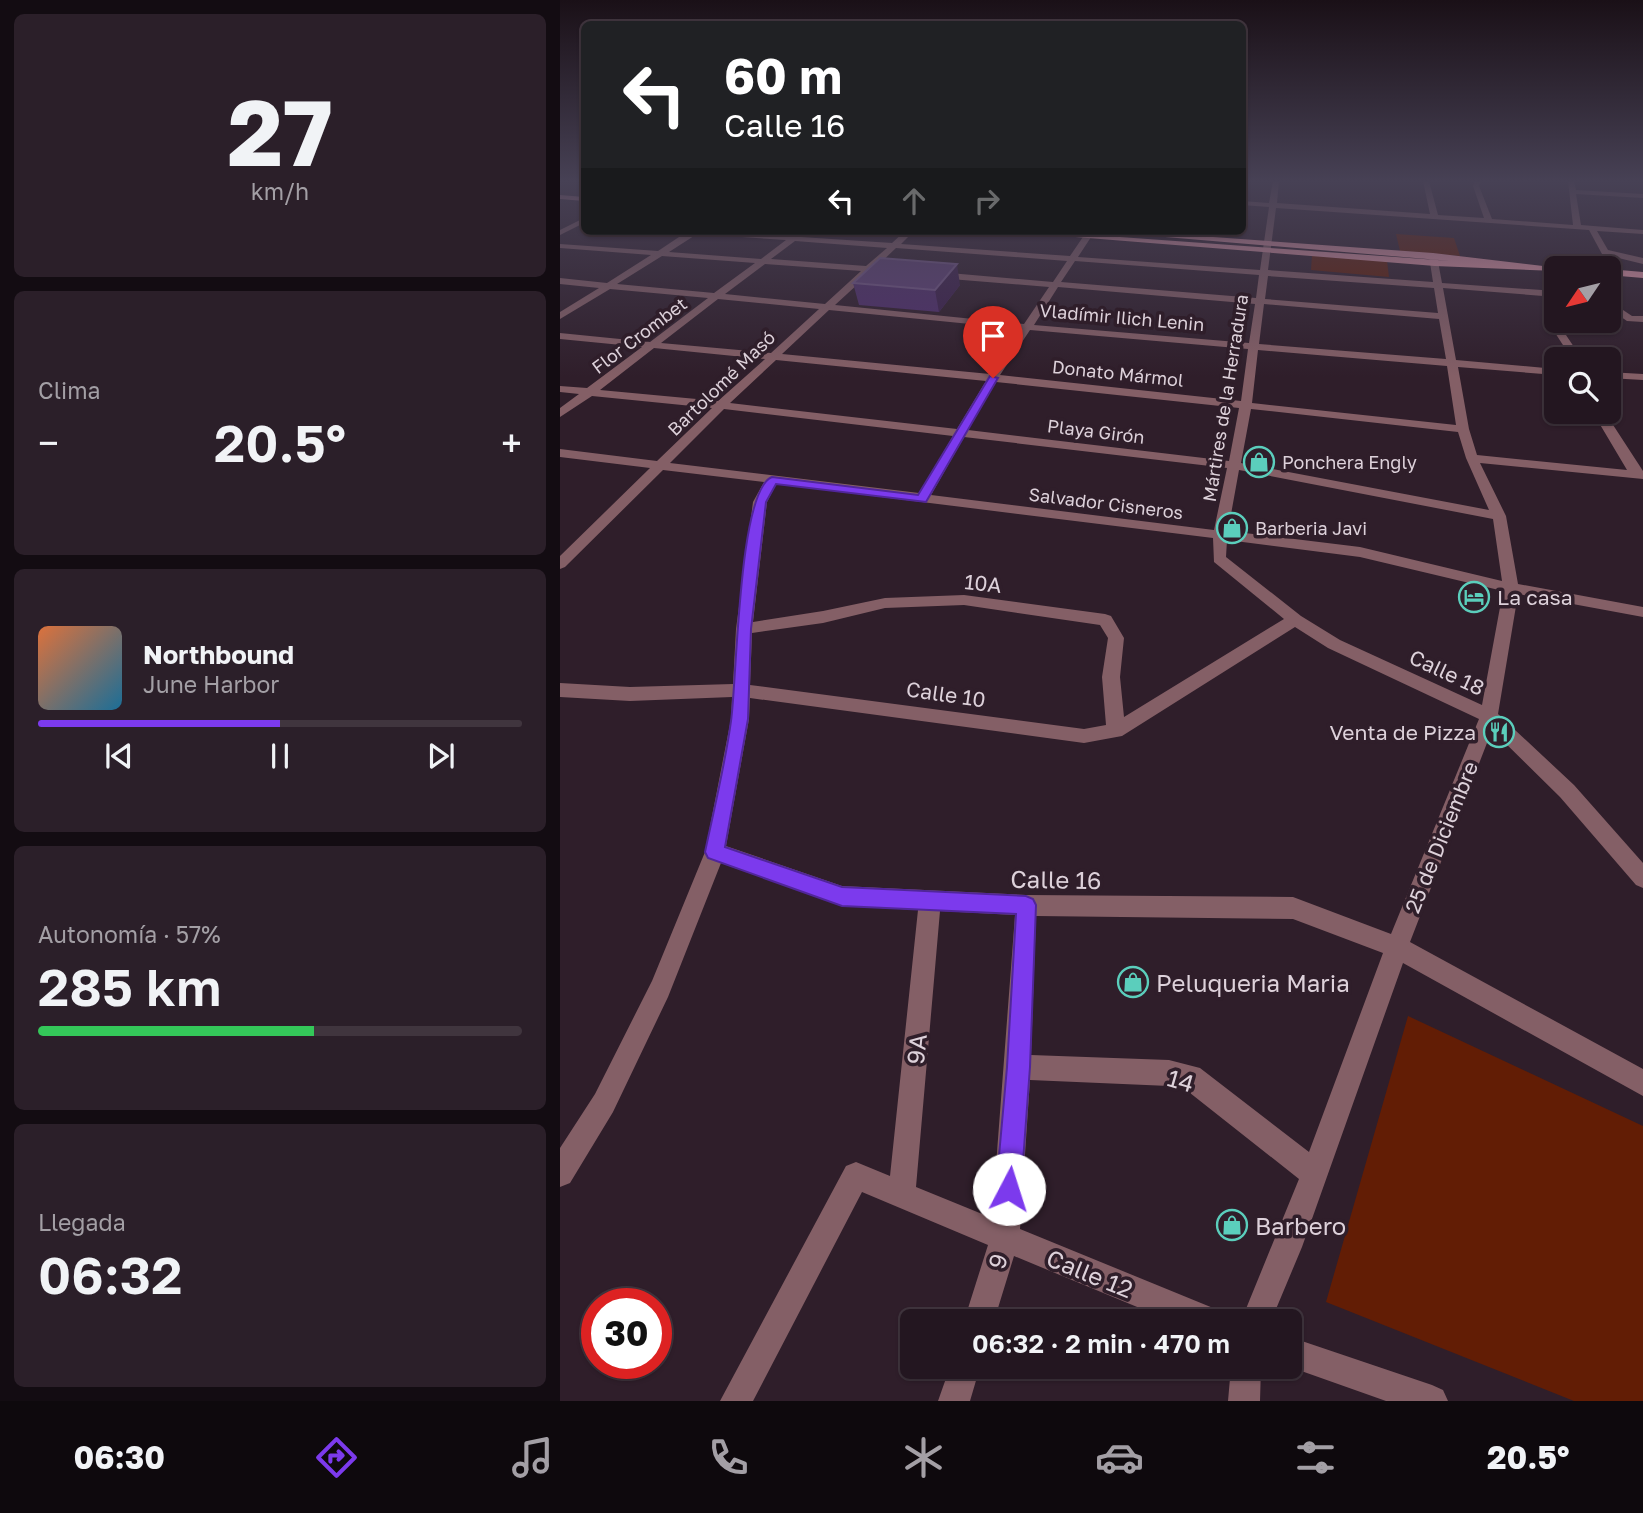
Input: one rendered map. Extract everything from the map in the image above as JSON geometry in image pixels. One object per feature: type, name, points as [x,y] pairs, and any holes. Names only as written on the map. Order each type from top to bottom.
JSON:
[{"type":"main road","points":[[1272,246],[1544,267]]},
{"type":"main road","points":[[1621,273],[1643,275]]},
{"type":"street","points":[[565,246],[908,273]]},
{"type":"street","points":[[560,316],[670,246]]},
{"type":"street","name":"Flor Crombet","points":[[560,414],[782,246]]},
{"type":"street","name":"Bartolomé Masó","points":[[560,564],[721,405],[893,246]]},
{"type":"street","points":[[913,246],[1544,293]]},
{"type":"street","points":[[922,499],[993,378],[1083,246]]},
{"type":"street","name":"Mártires de la Herradura","points":[[1220,537],[1246,404],[1267,246]]},
{"type":"street","points":[[1602,246],[1605,252],[1643,261]]},
{"type":"street","name":"25 de Diciembre","points":[[1261,1309],[1288,1247],[1397,947],[1489,716],[1511,588],[1499,516],[1472,458],[1464,429],[1434,260]]},
{"type":"street","points":[[922,274],[1443,316]]},
{"type":"street","name":"Vladímir Ilich Lenin","points":[[560,281],[1028,327],[1544,371]]},
{"type":"street","points":[[1621,312],[1630,318],[1643,319]]},
{"type":"street","name":"Donato Mármol","points":[[560,336],[1246,404],[1464,429]]},
{"type":"street","points":[[1621,376],[1643,377]]},
{"type":"street","name":"Playa Girón","points":[[560,388],[1233,465],[1499,516]]},
{"type":"street","points":[[1606,424],[1639,474]]},
{"type":"street","name":"Salvador Cisneros","points":[[560,453],[1220,537],[1286,541],[1360,552],[1511,588],[1643,612]]},
{"type":"street","points":[[1472,458],[1639,474]]},
{"type":"street","points":[[560,1173],[604,1103],[660,989],[715,852],[740,719],[744,629],[760,502],[772,480]]},
{"type":"street","name":"Calle 18","points":[[1220,537],[1219,559],[1295,620],[1334,645],[1489,716],[1567,791],[1643,878]]},
{"type":"street","name":"10A","points":[[744,629],[823,617],[885,603],[964,600],[1105,620],[1116,638],[1111,677],[1116,731]]},
{"type":"street","name":"Calle 10","points":[[560,690],[630,694],[740,690],[1084,736],[1116,731],[1295,620]]},
{"type":"street","name":"Calle 16","points":[[715,852],[842,896],[930,903],[1293,908],[1397,947],[1643,1083]]},
{"type":"street","name":"9A","points":[[902,1195],[930,903]]},
{"type":"street","name":"9","points":[[983,1309],[1005,1238],[1018,1067],[1026,905]]},
{"type":"street","name":"14","points":[[1018,1067],[1169,1073],[1191,1077],[1314,1173]]},
{"type":"street","name":"Calle 12","points":[[736,1401],[856,1176],[1178,1309]]},
{"type":"street","points":[[1302,1356],[1432,1401]]},
{"type":"street","points":[[954,1401],[961,1379]]},
{"type":"street","points":[[1244,1401],[1245,1379]]},
{"type":"shaded area","points":[[1399,246],[1457,246],[1460,256],[1400,251]]},
{"type":"shaded area","points":[[1312,255],[1387,261],[1389,277],[1311,270]]},
{"type":"shaded area","points":[[1408,1016],[1643,1126],[1643,1401],[1574,1401],[1326,1302]]},
{"type":"building","points":[[880,258],[957,264],[935,290],[853,283]]},
{"type":"place","name":"Ponchera Engly","points":[[1259,462]]},
{"type":"place","name":"Barberia Javi","points":[[1232,528]]},
{"type":"place","name":"La casa","points":[[1474,597]]},
{"type":"place","name":"Venta de Pizza","points":[[1499,732]]},
{"type":"place","name":"Peluqueria Maria","points":[[1133,982]]},
{"type":"place","name":"Barbero","points":[[1232,1225]]},
{"type":"route","points":[[993,378],[922,499],[772,480],[760,502],[744,629],[740,719],[715,852],[842,896],[930,903],[1026,905],[1009,1189]]}]
